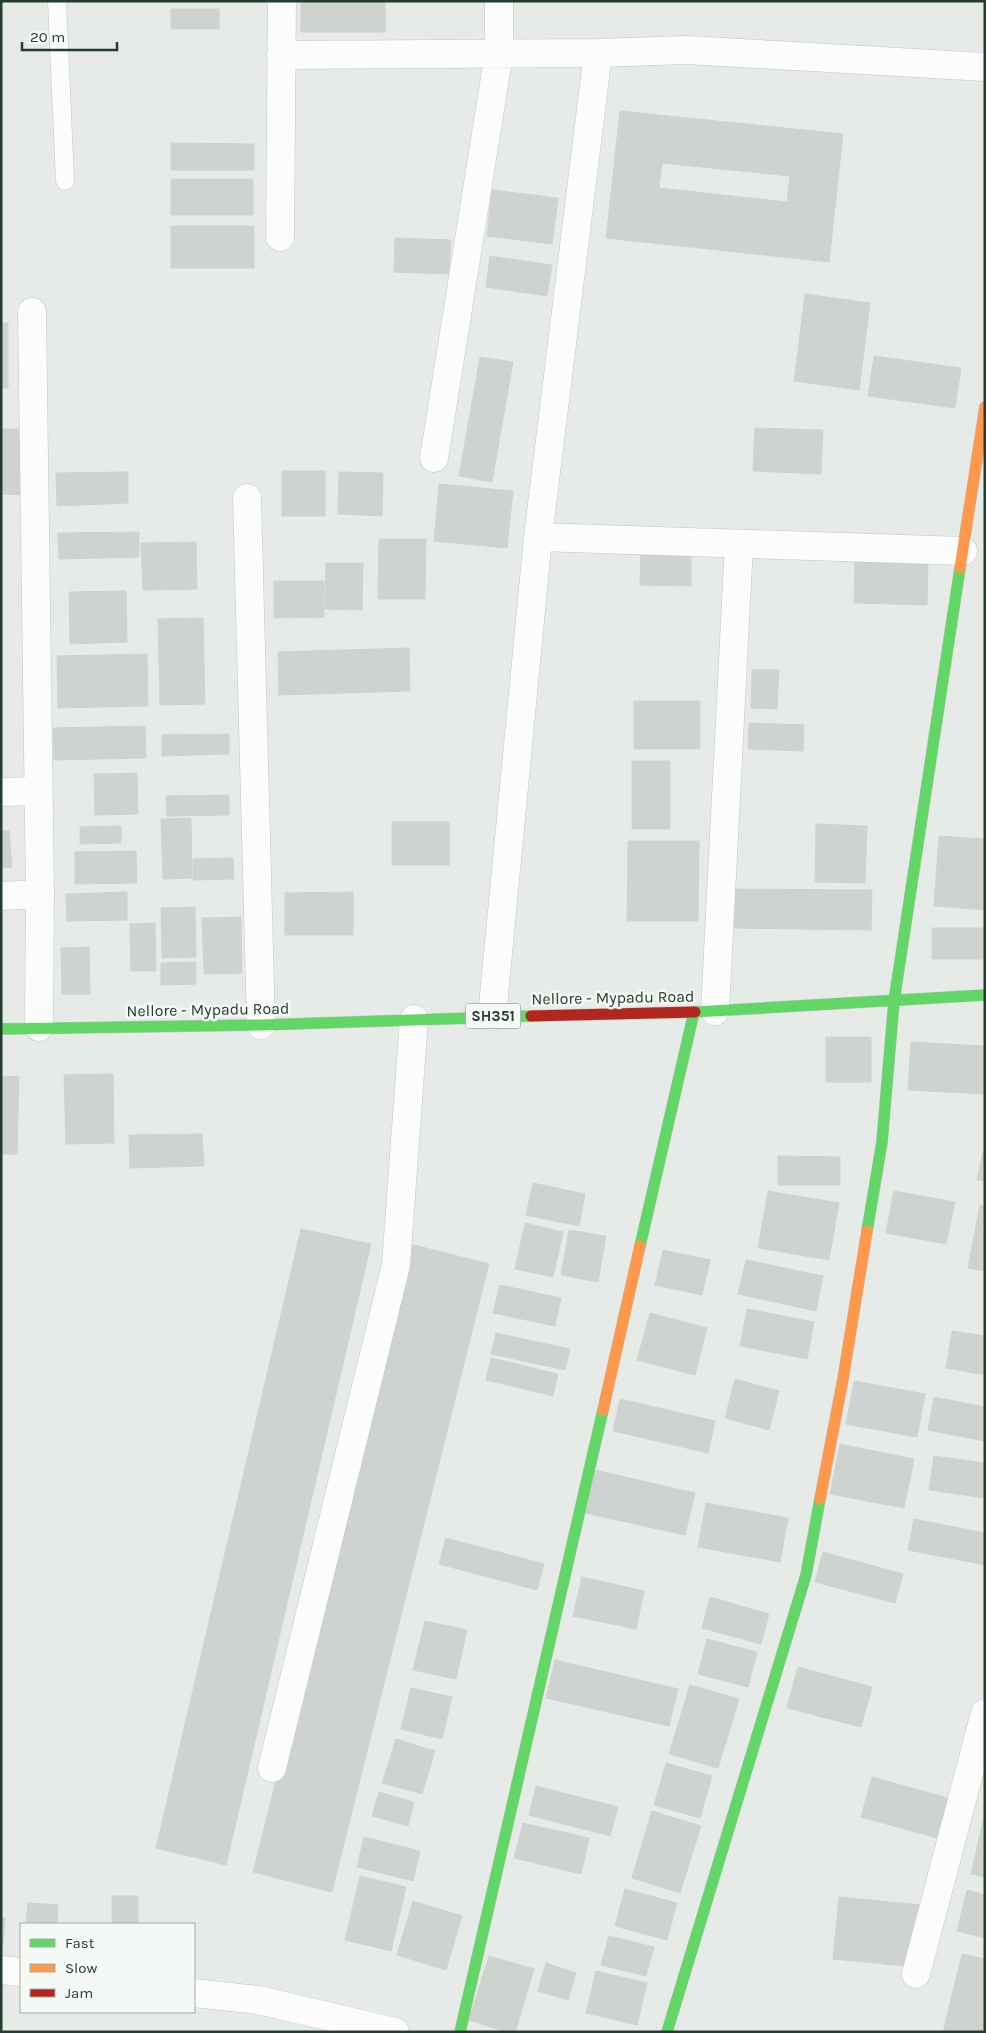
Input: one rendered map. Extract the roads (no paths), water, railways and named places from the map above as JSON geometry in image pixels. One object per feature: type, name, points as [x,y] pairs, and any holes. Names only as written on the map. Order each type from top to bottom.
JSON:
[{"type":"street","points":[[280,237],[282,1]]},
{"type":"street","points":[[434,458],[498,53],[499,1]]},
{"type":"street","points":[[282,55],[598,53],[687,50],[985,67]]},
{"type":"street","points":[[492,1016],[538,537],[598,53]]},
{"type":"street","points":[[32,312],[40,1027]]},
{"type":"street","points":[[666,2032],[806,1575],[844,1379],[882,1142],[894,1001],[985,407]]},
{"type":"street","points":[[247,498],[261,1025]]},
{"type":"street","points":[[538,537],[963,550]]},
{"type":"street","points":[[460,2032],[704,1011],[738,544]]},
{"type":"street","points":[[1,792],[38,791]]},
{"type":"street","points":[[1,896],[40,894]]},
{"type":"street","name":"Nellore - Mypadu Road","points":[[1,1029],[261,1025],[414,1018],[704,1011],[985,995]]},
{"type":"street","points":[[272,1768],[396,1265],[414,1018]]},
{"type":"street","points":[[916,1974],[985,1713]]},
{"type":"street","points":[[1,1970],[20,1972]]},
{"type":"street","points":[[195,1993],[258,2000],[396,2032]]},
{"type":"lane","points":[[57,1],[65,181]]}]
